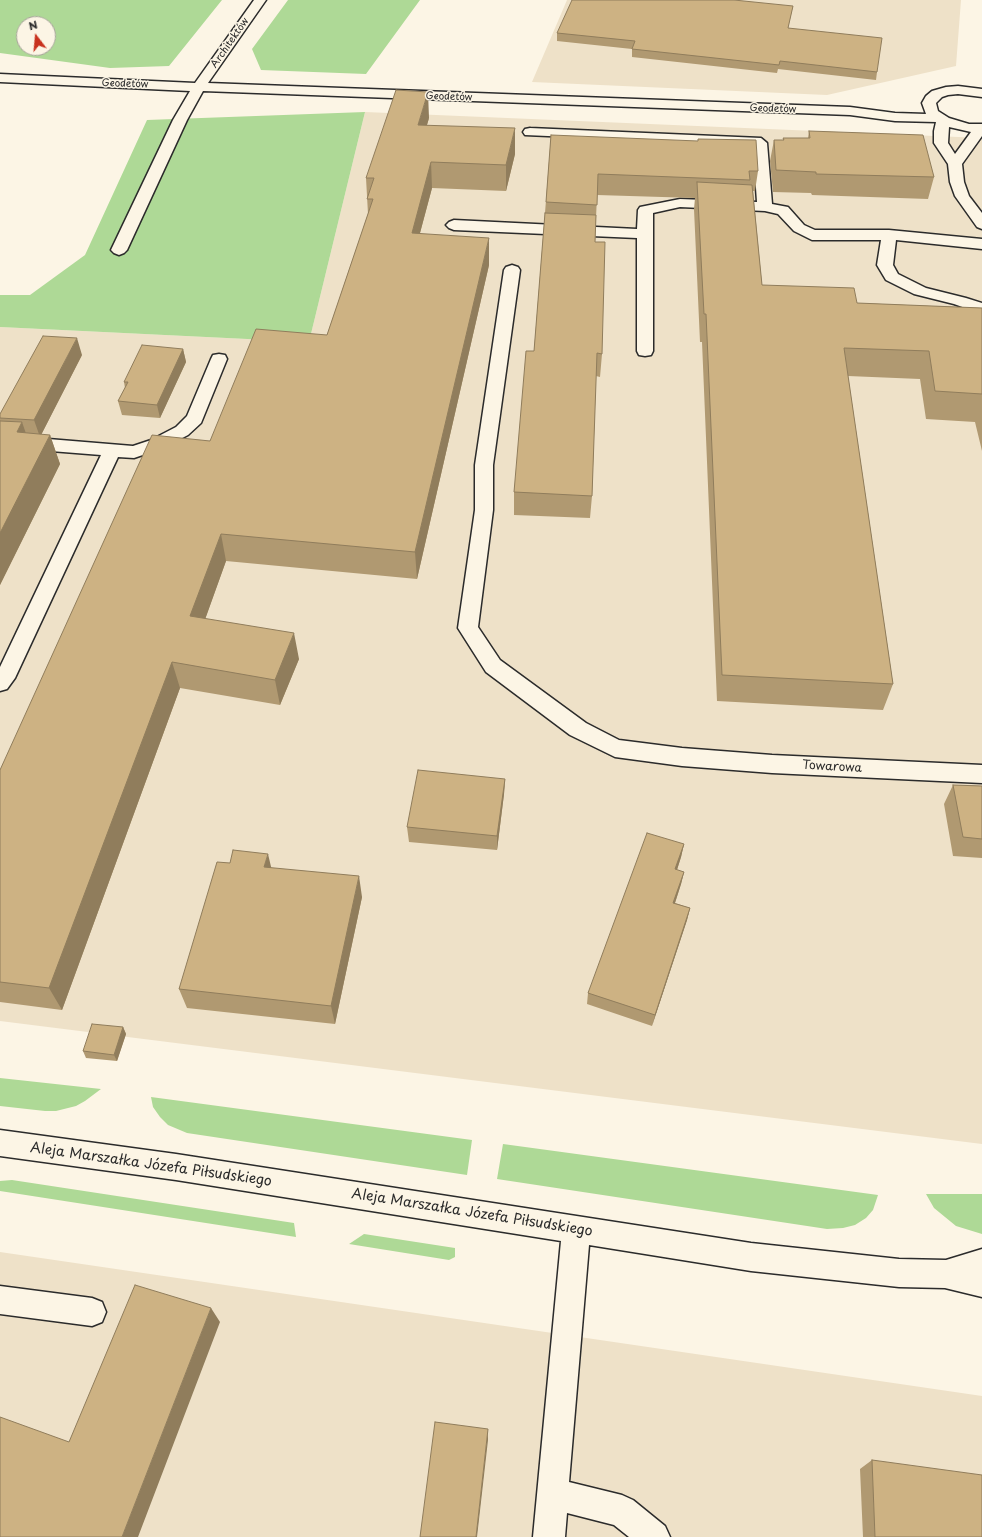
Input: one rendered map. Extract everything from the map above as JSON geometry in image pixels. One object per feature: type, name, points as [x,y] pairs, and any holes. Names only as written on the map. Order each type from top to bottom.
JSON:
[{"type":"street","name":"Architektów","points":[[119,250],[180,120],[199,87],[260,0]]},
{"type":"street","name":"Geodetów","points":[[0,78],[850,112]]},
{"type":"street","points":[[916,102],[931,99],[937,94],[946,91],[958,90],[982,93]]},
{"type":"street","points":[[931,99],[929,108],[940,120],[941,142],[955,164],[962,196],[982,224]]},
{"type":"street","points":[[850,112],[902,104]]},
{"type":"street","points":[[850,112],[940,120],[955,126],[982,128]]},
{"type":"street","points":[[955,164],[982,128]]},
{"type":"street","points":[[530,132],[756,141],[760,143],[765,207]]},
{"type":"street","points":[[645,351],[645,210],[680,203],[765,207],[783,210],[799,228],[812,235],[889,235],[982,244]]},
{"type":"street","points":[[454,225],[645,234]]},
{"type":"street","points":[[889,235],[885,265],[892,277],[920,291],[960,300],[982,309]]},
{"type":"street","name":"Towarowa","points":[[512,270],[484,465],[484,510],[468,628],[493,666],[578,729],[615,748],[682,757],[772,764],[982,774]]},
{"type":"street","points":[[0,440],[134,452],[157,444],[182,432],[195,418],[220,359]]},
{"type":"street","points":[[0,683],[5,678],[112,450]]},
{"type":"street","name":"Aleja Marszałka Józefa Piłsudskiego","points":[[0,1144],[176,1167],[751,1257],[899,1273],[945,1274],[982,1282]]},
{"type":"street","points":[[549,1537],[576,1229]]},
{"type":"street","name":"Aleja Marszałka Józefa Piłsudskiego","points":[[945,1274],[982,1263]]},
{"type":"street","points":[[0,1300],[92,1312]]},
{"type":"street","points":[[553,1494],[622,1511],[654,1537]]},
{"type":"shaded area","points":[[567,0],[961,0],[956,66],[827,95],[532,82]]},
{"type":"shaded area","points":[[365,112],[982,138],[982,1144],[0,1021],[0,327],[309,342]]},
{"type":"shaded area","points":[[0,1252],[982,1396],[982,1537],[0,1537]]},
{"type":"green space","points":[[0,0],[222,0],[169,66],[110,68],[22,56],[56,56],[56,16],[16,16],[16,55],[0,53]]},
{"type":"green space","points":[[288,0],[420,0],[366,74],[261,70],[252,49]]},
{"type":"green space","points":[[365,112],[309,342],[0,327],[0,295],[30,295],[85,255],[147,120]]},
{"type":"green space","points":[[0,1078],[101,1089],[76,1106],[56,1111],[45,1111],[0,1106]]},
{"type":"green space","points":[[151,1097],[472,1140],[467,1175],[187,1133],[168,1125],[160,1117],[153,1107]]},
{"type":"green space","points":[[503,1144],[878,1195],[873,1210],[866,1218],[855,1225],[843,1228],[827,1229],[497,1179]]},
{"type":"green space","points":[[12,1180],[294,1223],[296,1237],[0,1191],[0,1181]]},
{"type":"green space","points":[[926,1194],[982,1194],[982,1234],[956,1226],[934,1208]]},
{"type":"green space","points":[[364,1234],[455,1248],[455,1257],[449,1260],[349,1244]]},
{"type":"building","points":[[572,0],[734,0],[793,6],[788,28],[882,38],[877,72],[780,61],[779,65],[632,49],[635,41],[557,33]]},
{"type":"building","points":[[396,90],[428,92],[418,125],[515,128],[506,165],[431,162],[412,233],[489,238],[415,552],[221,534],[190,616],[294,633],[275,680],[172,662],[49,988],[0,982],[0,770],[152,435],[210,441],[256,329],[327,335],[373,199],[367,199],[374,178],[366,178]]},
{"type":"building","points":[[809,131],[923,135],[934,177],[816,174],[816,172],[776,170],[774,140],[784,140],[783,138],[810,138]]},
{"type":"building","points":[[551,135],[698,141],[698,139],[756,140],[758,171],[749,171],[750,180],[598,174],[597,205],[546,202]]},
{"type":"building","points":[[697,182],[752,185],[762,285],[854,288],[857,303],[982,308],[982,394],[935,391],[929,351],[844,348],[893,684],[722,675],[706,314],[704,314]]},
{"type":"building","points":[[545,213],[596,215],[595,242],[605,242],[602,354],[597,353],[592,496],[514,492],[526,351],[534,351]]},
{"type":"building","points":[[43,336],[77,338],[34,420],[0,418],[0,414]]},
{"type":"building","points":[[142,345],[183,349],[157,405],[118,401],[128,382],[124,382]]},
{"type":"building","points":[[0,421],[22,422],[17,432],[50,435],[0,533]]},
{"type":"building","points":[[418,770],[505,779],[497,836],[407,827]]},
{"type":"building","points":[[953,785],[982,786],[982,839],[963,837]]},
{"type":"building","points":[[647,833],[684,844],[675,869],[684,872],[673,903],[690,908],[655,1015],[588,993]]},
{"type":"building","points":[[233,850],[268,854],[264,867],[359,876],[331,1006],[179,989],[217,862],[230,863]]},
{"type":"building","points":[[92,1024],[123,1027],[114,1055],[83,1051]]},
{"type":"building","points":[[135,1285],[211,1308],[122,1537],[0,1537],[0,1417],[69,1442]]},
{"type":"building","points":[[435,1422],[488,1429],[476,1537],[420,1537]]},
{"type":"building","points":[[872,1460],[982,1475],[982,1537],[875,1537]]}]
